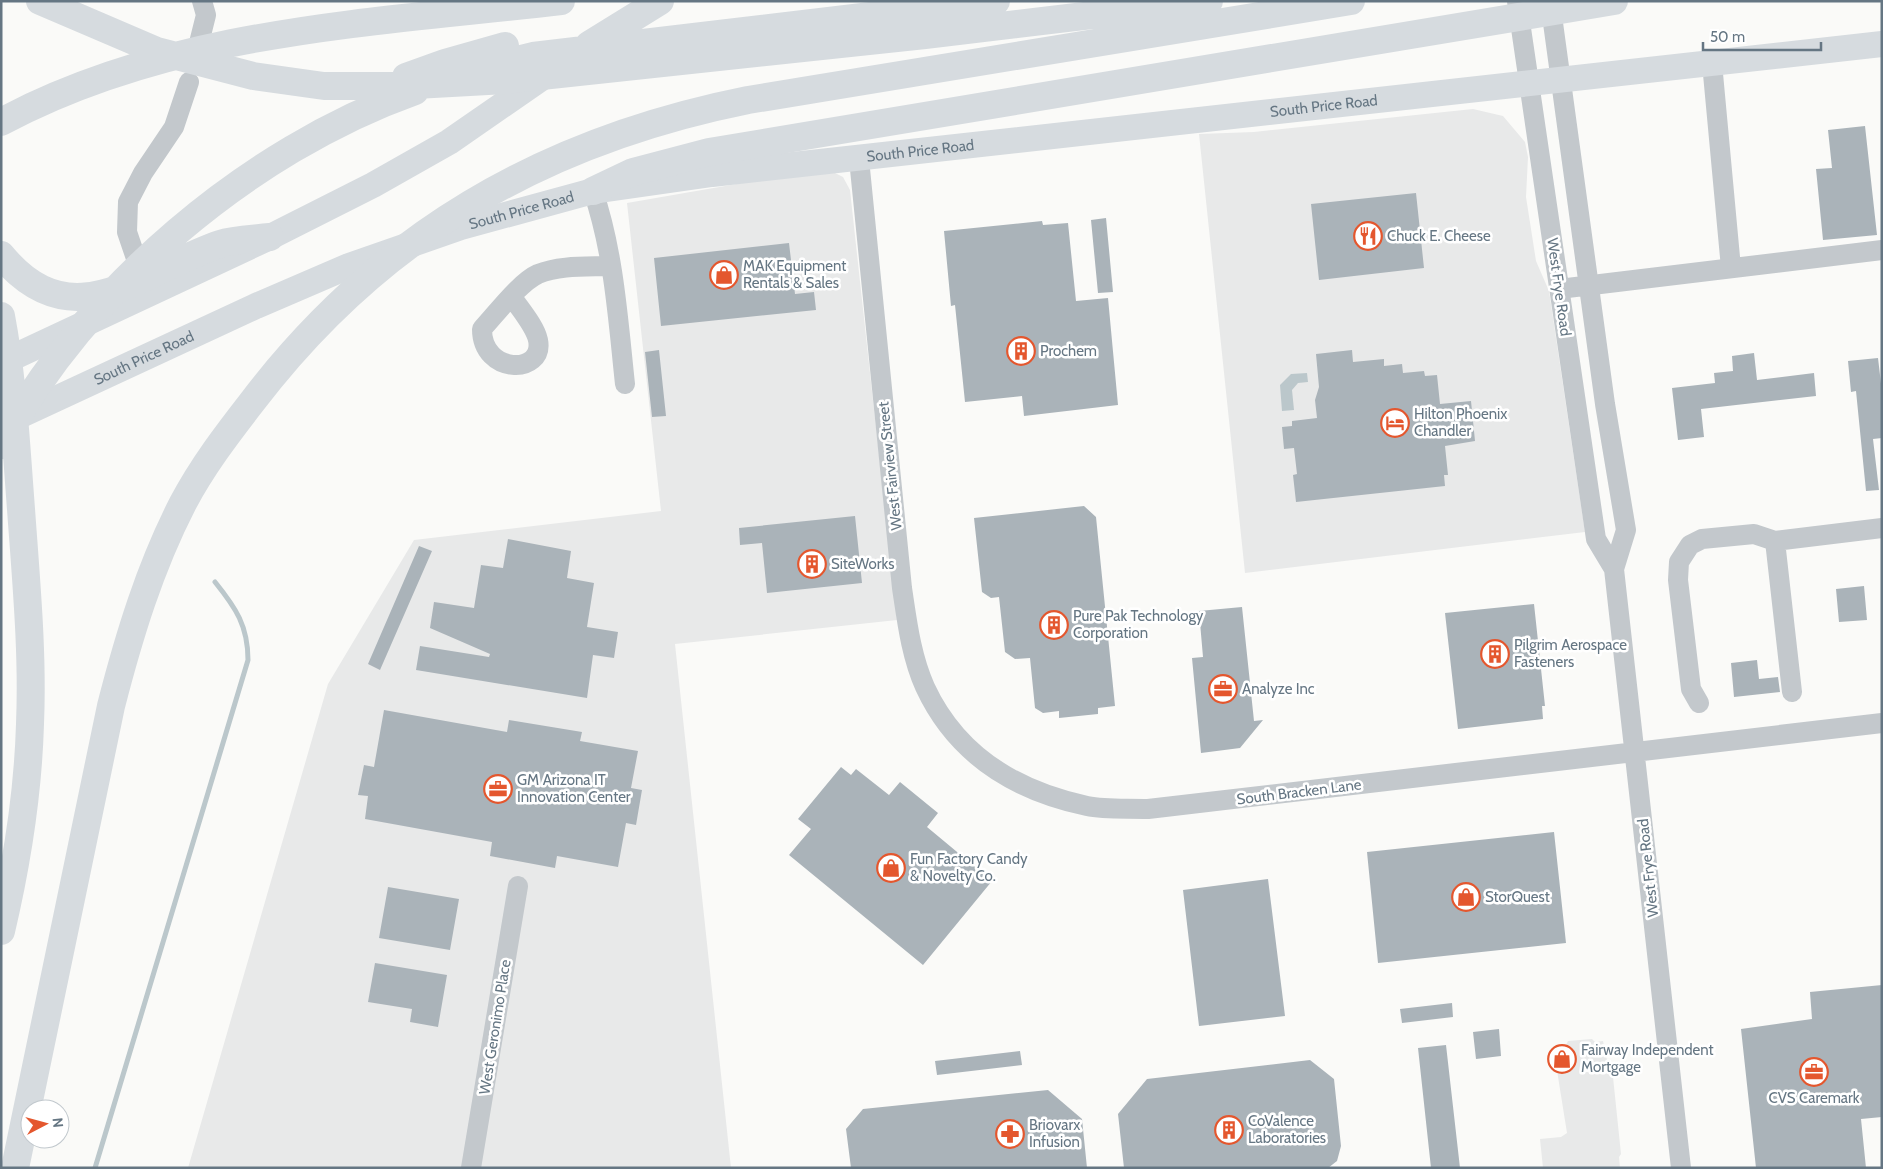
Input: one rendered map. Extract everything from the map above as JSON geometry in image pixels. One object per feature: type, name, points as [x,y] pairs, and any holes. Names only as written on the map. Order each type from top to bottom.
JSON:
[{"type":"highway","points":[[40,1],[157,51],[219,68],[324,86],[397,86],[506,80],[1209,1]]},
{"type":"highway","points":[[1,122],[94,80],[190,51],[306,31],[561,1]]},
{"type":"highway","points":[[586,48],[660,1]]},
{"type":"highway","points":[[6,420],[34,364],[73,315],[155,230],[202,190],[259,151],[355,99],[445,63],[522,42],[643,22],[844,1]]},
{"type":"highway","points":[[1,445],[35,390],[69,345],[142,264],[222,196],[268,163],[394,98],[453,78],[533,56],[643,22],[996,1]]},
{"type":"highway","points":[[14,1168],[111,706],[128,642],[153,571],[184,502],[226,435],[270,378],[344,299],[417,237],[485,194],[540,166],[610,136],[710,107],[1351,1]]},
{"type":"highway","points":[[593,191],[633,172],[709,152],[1614,1]]},
{"type":"highway","points":[[1,255],[18,274],[34,287],[52,295],[94,296],[116,291],[222,244],[270,237]]},
{"type":"highway","points":[[1,316],[6,420],[26,587],[30,725],[24,804],[9,899],[1,930]]},
{"type":"main road","points":[[4,362],[270,237],[373,185],[449,142],[586,48],[643,22]]},
{"type":"main road","name":"South Price Road","points":[[6,420],[256,306],[349,266],[461,227],[593,191],[712,174],[1529,85],[1882,44]]},
{"type":"street","points":[[199,43],[206,15],[202,1]]},
{"type":"street","name":"West Frye Road","points":[[1517,1],[1596,539],[1614,569]]},
{"type":"street","name":"West Frye Road","points":[[1550,1],[1604,404],[1626,530],[1614,569],[1681,1168]]},
{"type":"street","points":[[1712,63],[1731,268]]},
{"type":"street","points":[[143,278],[127,232],[128,202],[143,172],[174,127],[189,82]]},
{"type":"street","name":"West Fairview Street","points":[[860,159],[902,588],[910,641],[929,694],[973,755]]},
{"type":"street","points":[[593,191],[604,222],[625,384]]},
{"type":"street","points":[[1559,289],[1882,250]]},
{"type":"street","points":[[512,297],[536,275],[559,269],[611,266]]},
{"type":"street","points":[[1698,702],[1690,689],[1678,580],[1679,562],[1690,545],[1702,539],[1754,534],[1775,541],[1882,528]]},
{"type":"street","points":[[1775,541],[1792,692]]},
{"type":"street","name":"South Bracken Lane","points":[[973,755],[1001,774],[1031,790],[1087,806],[1148,809],[1882,723]]},
{"type":"street","name":"West Geronimo Place","points":[[471,1168],[518,886]]},
{"type":"shaded area","points":[[1473,109],[1503,116],[1525,142],[1528,157],[1526,197],[1536,261],[1549,291],[1585,532],[1245,573],[1199,134],[1254,132]]},
{"type":"shaded area","points":[[835,173],[843,177],[850,190],[897,620],[675,644],[731,1168],[188,1168],[328,684],[414,540],[661,511],[627,203],[765,179]]},
{"type":"shaded area","points":[[1307,373],[1308,382],[1298,383],[1292,390],[1294,410],[1282,411],[1280,385],[1291,374]]},
{"type":"shaded area","points":[[1592,1039],[1595,1042],[1603,1041],[1610,1074],[1613,1077],[1621,1154],[1619,1157],[1620,1168],[1543,1168],[1540,1139],[1561,1137],[1567,1133],[1555,1058],[1558,1054],[1557,1046],[1566,1045],[1568,1041]]},
{"type":"building","points":[[1865,126],[1877,235],[1823,240],[1816,169],[1832,168],[1828,130]]},
{"type":"building","name":"Chuck E. Cheese","points":[[1416,193],[1424,268],[1319,280],[1311,204]]},
{"type":"building","points":[[1106,218],[1113,292],[1098,293],[1091,220]]},
{"type":"building","name":"Prochem","points":[[1042,221],[1043,225],[1068,223],[1076,301],[1108,298],[1118,405],[1024,416],[1022,396],[965,402],[955,305],[951,306],[944,231]]},
{"type":"building","name":"MAK Equipment Rentals & Sales","points":[[789,243],[795,294],[814,292],[816,310],[661,326],[654,258]]},
{"type":"building","points":[[659,350],[666,416],[652,417],[645,352]]},
{"type":"building","name":"Hilton Phoenix Chandler","points":[[1352,350],[1353,362],[1384,359],[1384,366],[1402,364],[1403,373],[1424,371],[1425,376],[1437,375],[1440,404],[1471,401],[1475,441],[1445,446],[1448,475],[1444,475],[1445,486],[1296,502],[1293,475],[1297,474],[1294,448],[1284,449],[1282,427],[1292,426],[1292,421],[1317,418],[1315,400],[1319,387],[1316,354]]},
{"type":"building","points":[[1754,353],[1757,380],[1814,373],[1816,396],[1701,409],[1704,437],[1678,440],[1672,388],[1715,383],[1714,373],[1733,371],[1732,356]]},
{"type":"building","points":[[1878,358],[1882,392],[1882,438],[1873,439],[1879,490],[1866,491],[1856,391],[1851,392],[1848,361]]},
{"type":"building","name":"Pure Pak Technology Corporation","points":[[1084,506],[1096,517],[1115,706],[1098,708],[1098,714],[1059,718],[1059,711],[1043,713],[1035,708],[1030,658],[1015,659],[1005,652],[999,597],[991,598],[982,592],[974,518]]},
{"type":"building","name":"SiteWorks","points":[[855,516],[862,583],[767,593],[762,543],[740,545],[739,528]]},
{"type":"building","points":[[508,539],[571,551],[567,578],[594,583],[587,627],[618,632],[614,658],[593,655],[587,698],[416,670],[420,646],[489,657],[490,654],[430,628],[434,602],[474,608],[481,565],[503,568]]},
{"type":"building","points":[[419,546],[432,551],[380,670],[368,664]]},
{"type":"building","points":[[1864,586],[1867,620],[1839,622],[1836,589]]},
{"type":"building","name":"Pilgrim Aerospace Fasteners","points":[[1534,604],[1545,706],[1542,706],[1543,719],[1458,729],[1445,613]]},
{"type":"building","name":"Analyze Inc","points":[[1242,607],[1254,721],[1263,720],[1240,748],[1201,753],[1192,658],[1203,657],[1199,611]]},
{"type":"building","points":[[1757,660],[1759,679],[1778,677],[1780,692],[1734,697],[1731,663]]},
{"type":"building","name":"GM Arizona IT Innovation Center","points":[[384,710],[507,732],[509,720],[582,732],[580,741],[638,751],[631,788],[642,790],[636,825],[626,823],[618,867],[557,856],[555,868],[490,856],[492,842],[365,819],[368,796],[358,795],[364,765],[374,767]]},
{"type":"building","name":"Fun Factory Candy & Novelty Co.","points":[[841,767],[851,775],[856,769],[889,795],[900,782],[938,813],[927,827],[992,881],[923,965],[789,855],[811,829],[798,819]]},
{"type":"building","name":"StorQuest","points":[[1554,832],[1566,943],[1378,963],[1367,852]]},
{"type":"building","points":[[1268,879],[1285,1016],[1199,1026],[1183,890]]},
{"type":"building","points":[[388,887],[459,899],[450,950],[379,938]]},
{"type":"building","points":[[375,963],[447,975],[438,1027],[410,1022],[412,1009],[368,1002]]},
{"type":"building","name":"CVS Caremark","points":[[1882,985],[1882,1117],[1861,1119],[1866,1168],[1756,1168],[1741,1029],[1812,1019],[1810,992]]},
{"type":"building","points":[[1452,1003],[1453,1017],[1402,1023],[1400,1009]]},
{"type":"building","points":[[1499,1029],[1501,1056],[1476,1059],[1473,1032]]},
{"type":"building","points":[[1446,1045],[1460,1168],[1431,1168],[1418,1048]]},
{"type":"building","points":[[1020,1051],[1022,1065],[937,1075],[935,1061]]},
{"type":"building","name":"CoValence Laboratories","points":[[1310,1060],[1334,1079],[1341,1146],[1337,1161],[1328,1168],[1124,1168],[1118,1114],[1147,1079]]},
{"type":"building","points":[[1048,1090],[1082,1119],[1087,1168],[851,1168],[846,1129],[863,1109]]},
{"type":"waterway","points":[[95,1168],[248,660],[243,627],[235,609],[215,582]]},
{"type":"place","name":"Chuck E. Cheese","points":[[1368,236]]},
{"type":"place","name":"MAK Equipment Rentals & Sales","points":[[724,275]]},
{"type":"place","name":"Prochem","points":[[1021,351]]},
{"type":"place","name":"Hilton Phoenix Chandler","points":[[1395,423]]},
{"type":"place","name":"SiteWorks","points":[[812,564]]},
{"type":"place","name":"Pure Pak Technology Corporation","points":[[1054,625]]},
{"type":"place","name":"Pilgrim Aerospace Fasteners","points":[[1495,654]]},
{"type":"place","name":"Analyze Inc","points":[[1223,689]]},
{"type":"place","name":"GM Arizona IT Innovation Center","points":[[498,789]]},
{"type":"place","name":"Fun Factory Candy & Novelty Co.","points":[[891,868]]},
{"type":"place","name":"StorQuest","points":[[1466,897]]},
{"type":"place","name":"Fairway Independent Mortgage","points":[[1562,1059]]},
{"type":"place","name":"CVS Caremark","points":[[1814,1072]]},
{"type":"place","name":"CoValence Laboratories","points":[[1229,1130]]},
{"type":"place","name":"Briovarx Infusion","points":[[1010,1134]]}]
